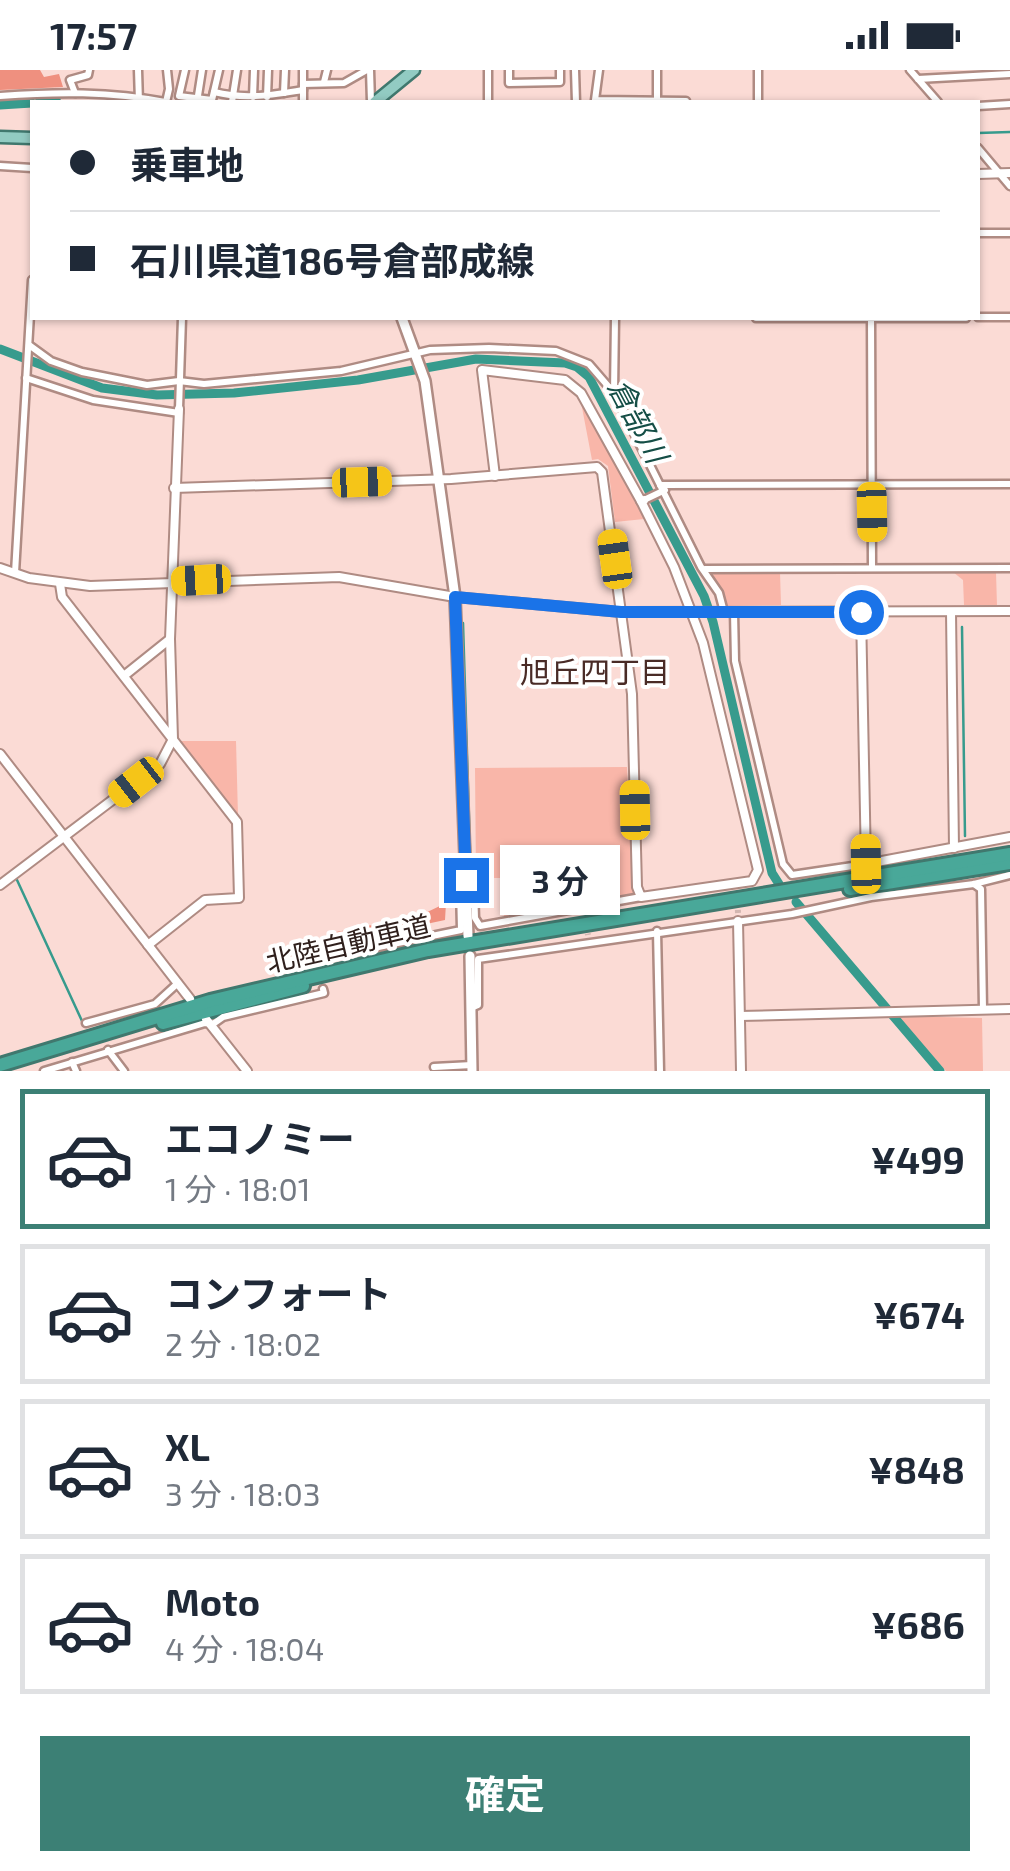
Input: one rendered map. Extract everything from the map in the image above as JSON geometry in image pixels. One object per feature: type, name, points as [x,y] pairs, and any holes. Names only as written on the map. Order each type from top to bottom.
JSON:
[{"type":"highway","name":"北陸自動車道","points":[[0,1064],[210,1001],[392,958],[573,924],[1010,854]]},
{"type":"highway","name":"北陸自動車道","points":[[8,1071],[211,1010],[358,973],[575,932],[1010,863]]},
{"type":"main road","points":[[375,100],[409,71]]},
{"type":"main road","points":[[0,137],[30,138]]},
{"type":"main road","points":[[403,320],[425,380],[455,597],[468,936]]},
{"type":"main road","points":[[470,956],[472,1068]]},
{"type":"street","points":[[75,93],[70,80],[88,75],[89,70]]},
{"type":"street","points":[[0,96],[75,93],[139,99],[138,70]]},
{"type":"street","points":[[166,70],[166,100]]},
{"type":"street","points":[[185,70],[179,96],[197,100],[212,100],[219,70]]},
{"type":"street","points":[[197,100],[202,70]]},
{"type":"street","points":[[232,100],[237,70]]},
{"type":"street","points":[[284,93],[285,70]]},
{"type":"street","points":[[303,100],[304,70]]},
{"type":"street","points":[[324,82],[328,70]]},
{"type":"street","points":[[214,92],[232,100],[265,99],[324,82],[344,84],[369,70],[373,100]]},
{"type":"street","points":[[488,70],[488,100]]},
{"type":"street","points":[[509,70],[509,82],[560,82],[560,70]]},
{"type":"street","points":[[575,70],[576,100]]},
{"type":"street","points":[[595,100],[599,70]]},
{"type":"street","points":[[657,70],[657,100]]},
{"type":"street","points":[[758,70],[758,100]]},
{"type":"street","points":[[910,70],[936,100]]},
{"type":"street","points":[[253,97],[254,72],[268,72],[265,99]]},
{"type":"street","points":[[918,79],[949,74],[1010,74]]},
{"type":"street","points":[[980,106],[1010,104]]},
{"type":"street","points":[[980,150],[1005,174],[1010,186]]},
{"type":"street","points":[[0,166],[30,168]]},
{"type":"street","points":[[980,232],[1010,233]]},
{"type":"street","points":[[980,318],[1010,317]]},
{"type":"street","points":[[14,573],[30,320]]},
{"type":"street","points":[[0,885],[160,764],[173,739],[170,582],[182,320]]},
{"type":"street","points":[[614,320],[614,393]]},
{"type":"street","points":[[871,320],[872,567]]},
{"type":"street","points":[[29,346],[51,360],[99,377],[146,385],[341,372],[417,353],[489,348],[556,351],[588,364],[614,393],[719,594],[783,864],[792,876],[924,857],[1010,837]]},
{"type":"street","points":[[286,966],[316,963],[461,930],[460,887],[466,884],[474,888],[475,918],[480,926],[736,884],[752,880],[758,870],[695,612],[642,500],[580,393],[565,380],[482,370],[495,476]]},
{"type":"street","points":[[27,375],[93,400],[179,411]]},
{"type":"street","points":[[174,488],[495,476],[597,466],[602,472],[632,694],[637,887],[641,897]]},
{"type":"street","points":[[642,500],[662,489],[1010,484]]},
{"type":"street","points":[[0,568],[60,584],[90,586],[339,577],[455,597],[621,612],[1010,611]]},
{"type":"street","points":[[704,568],[1010,568]]},
{"type":"street","points":[[60,584],[62,597],[237,822],[239,898],[205,900],[148,945]]},
{"type":"street","points":[[861,612],[866,864]]},
{"type":"street","points":[[951,612],[954,848]]},
{"type":"street","points":[[125,676],[170,639]]},
{"type":"street","points":[[0,754],[190,998]]},
{"type":"street","points":[[471,1008],[478,1004],[478,960],[589,938],[738,917],[792,914],[925,885],[974,884],[1010,875]]},
{"type":"street","points":[[974,884],[982,889],[983,1009]]},
{"type":"street","points":[[738,917],[741,1071]]},
{"type":"street","points":[[656,931],[660,1071]]},
{"type":"street","points":[[86,1023],[154,1004],[178,983]]},
{"type":"street","points":[[44,1071],[223,1017],[324,993],[323,989]]},
{"type":"street","points":[[740,1016],[1010,1009]]},
{"type":"street","points":[[210,1022],[247,1071]]},
{"type":"street","points":[[108,1050],[124,1071]]},
{"type":"street","points":[[72,1062],[76,1071]]},
{"type":"street","points":[[434,1066],[472,1068]]},
{"type":"shaded area","points":[[0,70],[40,70],[44,77],[59,74],[63,87],[0,90]]},
{"type":"shaded area","points":[[580,397],[644,519],[615,522],[608,466],[598,459],[592,460]]},
{"type":"shaded area","points":[[712,572],[780,573],[781,605],[726,606]]},
{"type":"shaded area","points":[[953,572],[996,572],[997,606],[964,605],[963,580]]},
{"type":"shaded area","points":[[181,741],[236,741],[238,816]]},
{"type":"shaded area","points":[[627,767],[634,897],[504,919],[503,878],[476,878],[475,768]]},
{"type":"shaded area","points":[[446,903],[445,920],[337,943],[336,932],[419,916]]},
{"type":"shaded area","points":[[898,1016],[982,1018],[983,1071],[946,1071]]},
{"type":"waterway","points":[[0,105],[30,103]]},
{"type":"waterway","points":[[980,133],[1010,132]]},
{"type":"waterway","name":"倉部川","points":[[0,349],[102,388],[157,395],[234,393],[358,380],[476,359],[565,363],[577,367],[589,377],[704,596],[772,873],[779,884]]},
{"type":"waterway","points":[[463,623],[471,883]]},
{"type":"waterway","points":[[962,627],[965,836]]},
{"type":"waterway","points":[[664,890],[746,878]]},
{"type":"waterway","points":[[17,880],[82,1021]]},
{"type":"waterway","name":"倉部川","points":[[796,902],[940,1071]]},
{"type":"tunnel","points":[[737,892],[738,913]]},
{"type":"tunnel","points":[[584,916],[588,935]]},
{"type":"district","name":"旭丘四丁目","points":[[595,671]]},
{"type":"route","points":[[466,880],[455,597],[621,612],[861,612]]}]
